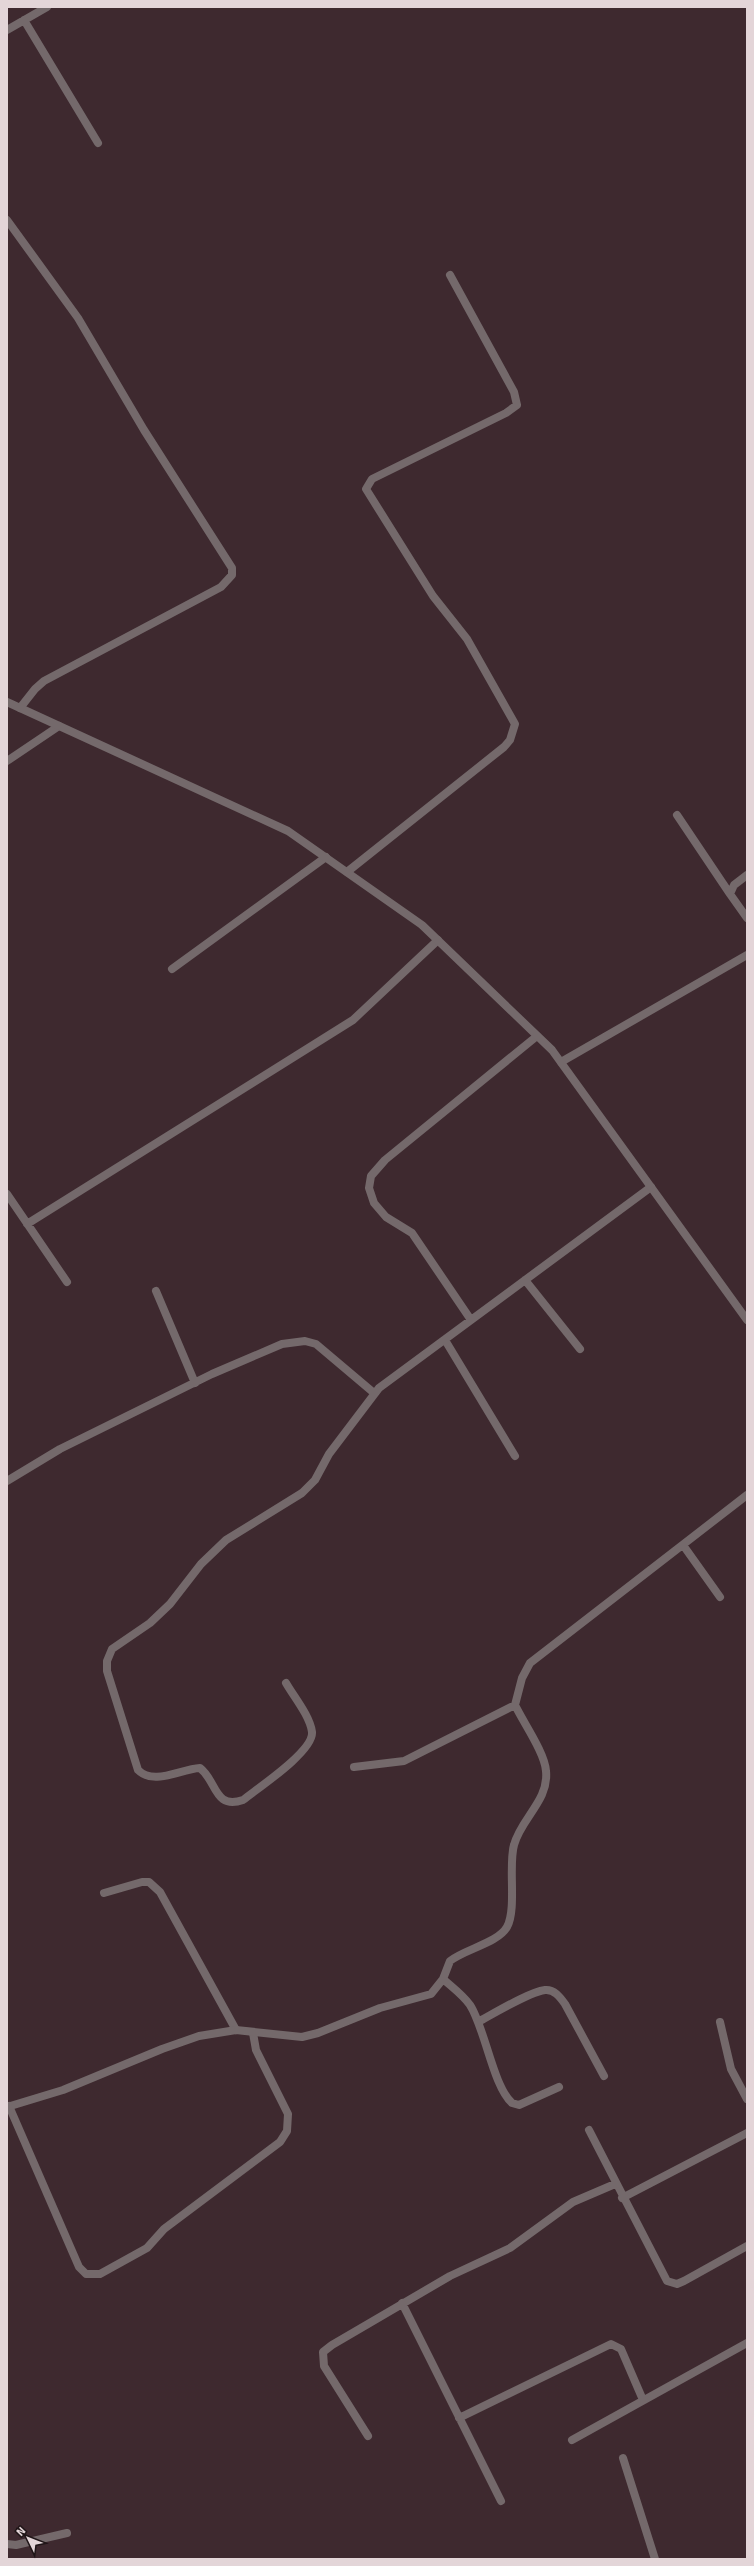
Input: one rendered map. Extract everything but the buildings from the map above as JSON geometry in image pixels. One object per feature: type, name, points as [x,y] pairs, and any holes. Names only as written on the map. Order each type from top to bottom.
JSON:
[{"type":"street","points":[[7,30],[47,7]]},
{"type":"street","points":[[24,20],[98,143]]},
{"type":"street","points":[[7,220],[78,318],[144,430],[232,568],[232,574],[221,587],[44,681],[20,708]]},
{"type":"street","points":[[347,872],[504,747],[510,740],[515,724],[467,640],[433,596],[366,489],[372,479],[506,413],[517,405],[514,392],[450,275]]},
{"type":"street","points":[[7,702],[288,831],[422,925],[537,1036],[561,1062],[747,1320]]},
{"type":"street","points":[[7,761],[59,726]]},
{"type":"street","points":[[677,814],[747,918]]},
{"type":"street","points":[[172,969],[326,857]]},
{"type":"street","points":[[730,894],[734,885],[747,875]]},
{"type":"street","points":[[27,1224],[353,1020],[438,940]]},
{"type":"street","points":[[561,1062],[747,955]]},
{"type":"street","points":[[471,1320],[416,1238],[386,1217],[374,1203],[369,1188],[371,1176],[385,1160],[537,1036]]},
{"type":"street","points":[[286,1683],[310,1724],[313,1733],[310,1741],[296,1758],[243,1800],[233,1803],[226,1802],[219,1795],[205,1772],[200,1768],[153,1777],[144,1776],[138,1770],[108,1671],[107,1661],[112,1649],[150,1623],[170,1604],[201,1564],[226,1540],[302,1493],[315,1480],[329,1454],[374,1394],[471,1320],[651,1187]]},
{"type":"street","points":[[8,1199],[67,1282]]},
{"type":"street","points":[[525,1280],[580,1349]]},
{"type":"street","points":[[156,1291],[195,1383]]},
{"type":"street","points":[[7,1481],[60,1449],[195,1383],[282,1344],[305,1340],[323,1349],[374,1394]]},
{"type":"street","points":[[446,1340],[515,1456]]},
{"type":"street","points":[[253,2033],[260,2061],[288,2114],[287,2131],[280,2142],[263,2157],[164,2229],[147,2248],[100,2274],[86,2274],[79,2267],[8,2106],[63,2090],[162,2049],[199,2036],[236,2030],[289,2037],[307,2036],[380,2008],[431,1994],[443,1979],[450,1961],[496,1937],[507,1927],[509,1920],[513,1847],[518,1833],[541,1800],[546,1784],[546,1770],[543,1759],[514,1705],[522,1678],[530,1663],[747,1495]]},
{"type":"street","points":[[683,1545],[720,1597]]},
{"type":"street","points":[[354,1768],[404,1761],[514,1705]]},
{"type":"street","points":[[104,1893],[142,1882],[149,1882],[160,1892],[236,2030]]},
{"type":"street","points":[[443,1979],[470,2005],[504,2090],[512,2103],[520,2105],[559,2087]]},
{"type":"street","points":[[478,2022],[535,1993],[546,1990],[552,1991],[559,1996],[565,2004],[604,2076]]},
{"type":"street","points":[[720,2022],[731,2069],[747,2099]]},
{"type":"street","points":[[588,2130],[662,2273],[672,2284],[684,2281],[747,2246]]},
{"type":"street","points":[[622,2198],[747,2133]]},
{"type":"street","points":[[368,2436],[324,2366],[323,2352],[332,2345],[402,2303],[450,2276],[510,2248],[573,2202],[615,2184]]},
{"type":"street","points":[[402,2303],[501,2501]]},
{"type":"street","points":[[459,2418],[611,2344],[621,2349],[643,2400]]},
{"type":"street","points":[[572,2440],[747,2344]]},
{"type":"street","points":[[623,2458],[655,2559]]},
{"type":"street","points":[[7,2544],[16,2544],[67,2533]]}]
